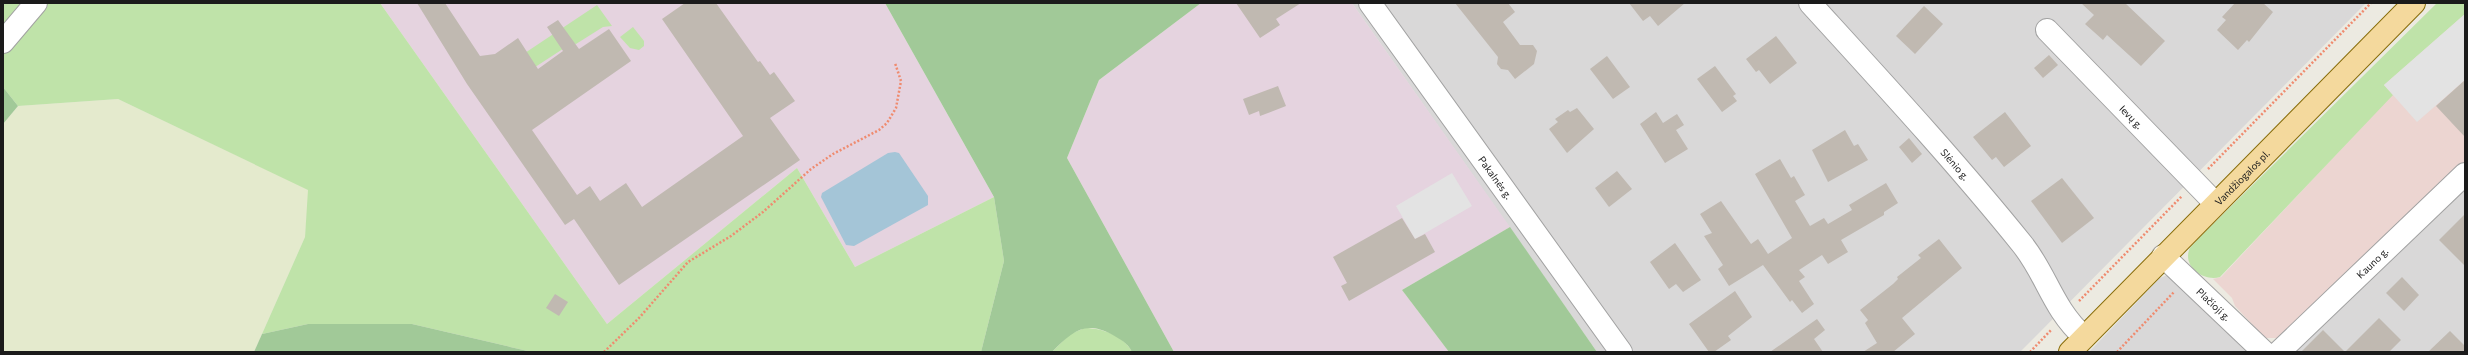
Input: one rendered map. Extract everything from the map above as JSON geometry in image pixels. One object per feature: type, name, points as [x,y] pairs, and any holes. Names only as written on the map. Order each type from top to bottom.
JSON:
[{"type":"main road","name":"Vandžiogalos pl.","points":[[2077,345],[2215,203],[2414,3]]},
{"type":"street","points":[[3,42],[36,3]]},
{"type":"street","name":"Pakalnės g.","points":[[1370,3],[1621,352]]},
{"type":"street","name":"Slėnio g.","points":[[1810,3],[1918,121],[2017,237],[2028,252],[2064,317],[2077,345]]},
{"type":"street","name":"Ievų g.","points":[[2047,30],[2215,203]]},
{"type":"street","name":"Kauno g.","points":[[2267,352],[2465,174]]},
{"type":"street","name":"Plačioji g.","points":[[2164,256],[2267,352]]},
{"type":"path","points":[[604,352],[639,318],[688,262],[731,236],[763,212],[811,169],[833,154],[879,130],[887,123],[896,108],[900,87],[899,72],[895,63]]},
{"type":"path","points":[[2117,352],[2187,279]]},
{"type":"shaded area","points":[[380,3],[885,3],[994,197],[855,267],[797,168],[607,324]]},
{"type":"shaded area","points":[[1201,3],[1352,3],[1510,227],[1402,290],[1449,352],[1174,352],[1067,158],[1099,80]]},
{"type":"shaded area","points":[[1352,3],[2366,3],[2020,352],[1597,352]]},
{"type":"shaded area","points":[[2465,14],[2465,168],[2278,338],[2265,338],[2235,306],[2232,298],[2213,279],[2221,277],[2392,95],[2384,85]]},
{"type":"shaded area","points":[[2465,14],[2465,80],[2417,122],[2384,85]]},
{"type":"shaded area","points":[[1452,173],[1472,206],[1415,239],[1396,206]]},
{"type":"shaded area","points":[[2465,174],[2465,352],[2283,352]]},
{"type":"shaded area","points":[[2167,275],[2255,352],[2089,352],[2160,278]]},
{"type":"green space","points":[[3,3],[380,3],[607,324],[797,168],[855,267],[994,197],[1004,261],[981,352],[532,352],[412,324],[308,324],[262,334],[305,237],[308,190],[118,99],[18,106],[3,87]]},
{"type":"green space","points":[[885,3],[1201,3],[1099,80],[1067,158],[1174,352],[1132,352],[1126,343],[1111,334],[1093,328],[1078,331],[1072,334],[1052,352],[981,352],[1004,261],[994,197]]},
{"type":"green space","points":[[2437,3],[2465,3],[2465,14],[2384,85],[2393,95],[2220,277],[2208,278],[2202,276],[2192,268],[2188,257],[2189,250],[2197,240]]},
{"type":"green space","points":[[597,5],[612,26],[603,27],[576,44],[572,43],[503,88],[504,67]]},
{"type":"green space","points":[[633,27],[644,41],[644,46],[639,50],[630,48],[620,37]]},
{"type":"green space","points":[[3,87],[18,106],[3,124]]},
{"type":"green space","points":[[118,99],[309,190],[305,237],[254,352],[3,352],[3,124],[18,106]]},
{"type":"green space","points":[[1510,227],[1597,352],[1449,352],[1402,290]]},
{"type":"green space","points":[[308,324],[412,324],[532,352],[254,352],[262,334]]},
{"type":"green space","points":[[1085,328],[1105,331],[1118,337],[1132,352],[1052,352],[1070,334]]},
{"type":"water","points":[[888,153],[899,153],[928,196],[928,205],[854,246],[846,245],[821,197],[822,193]]},
{"type":"building","points":[[417,3],[445,3],[480,56],[495,54],[518,38],[538,69],[563,51],[547,27],[558,20],[579,49],[609,29],[631,61],[532,130],[577,195],[590,186],[600,201],[626,183],[642,207],[743,136],[662,19],[685,3],[716,3],[758,62],[760,61],[770,75],[774,72],[795,101],[770,118],[800,160],[619,285],[574,219],[565,225],[467,84]]},
{"type":"building","points":[[1236,3],[1301,3],[1276,19],[1280,25],[1260,38]]},
{"type":"building","points":[[1455,3],[1508,3],[1515,12],[1503,22],[1520,45],[1533,45],[1537,51],[1534,64],[1515,79],[1508,70],[1501,69],[1497,64],[1498,57]]},
{"type":"building","points":[[1629,3],[1685,3],[1658,26],[1650,16],[1643,21]]},
{"type":"building","points":[[2081,3],[2125,3],[2165,41],[2141,66],[2107,35],[2103,40],[2085,24],[2094,15]]},
{"type":"building","points":[[2235,3],[2263,3],[2273,12],[2249,42],[2247,40],[2238,50],[2217,30],[2226,20],[2222,17]]},
{"type":"building","points":[[1924,6],[1943,24],[1915,54],[1896,36]]},
{"type":"building","points":[[1776,36],[1797,63],[1770,84],[1759,70],[1756,72],[1746,59]]},
{"type":"building","points":[[2049,55],[2058,65],[2043,78],[2034,68]]},
{"type":"building","points":[[1607,56],[1630,87],[1613,99],[1590,69]]},
{"type":"building","points":[[1715,66],[1736,94],[1733,96],[1737,101],[1722,112],[1697,79]]},
{"type":"building","points":[[2465,80],[2465,137],[2436,106]]},
{"type":"building","points":[[1278,86],[1286,106],[1260,116],[1259,111],[1249,115],[1243,99]]},
{"type":"building","points":[[1577,108],[1594,129],[1567,153],[1549,129],[1558,122],[1555,119],[1568,110],[1570,112]]},
{"type":"building","points":[[1656,112],[1663,123],[1677,114],[1684,125],[1676,130],[1688,149],[1665,163],[1640,124]]},
{"type":"building","points":[[2005,112],[2031,146],[2004,167],[1996,157],[1992,160],[1973,137]]},
{"type":"building","points":[[1845,130],[1854,146],[1858,144],[1868,160],[1828,182],[1812,150]]},
{"type":"building","points":[[1909,138],[1922,154],[1912,163],[1899,147]]},
{"type":"building","points":[[1780,159],[1791,178],[1794,176],[1805,195],[1795,201],[1810,226],[1824,218],[1828,224],[1852,210],[1849,205],[1886,183],[1898,203],[1884,212],[1884,215],[1841,240],[1848,252],[1828,264],[1822,255],[1799,270],[1805,277],[1799,281],[1814,304],[1802,313],[1792,300],[1790,302],[1763,265],[1729,286],[1718,269],[1723,265],[1704,236],[1712,233],[1700,214],[1721,201],[1751,244],[1758,239],[1768,254],[1792,238],[1755,174]]},
{"type":"building","points":[[1617,171],[1632,189],[1609,207],[1595,188]]},
{"type":"building","points":[[2062,178],[2094,218],[2062,243],[2031,201]]},
{"type":"building","points":[[2465,214],[2465,266],[2439,240]]},
{"type":"building","points":[[1402,218],[1415,239],[1425,234],[1435,252],[1349,301],[1341,286],[1347,283],[1333,257]]},
{"type":"building","points":[[1939,239],[1962,268],[1902,318],[1915,334],[1893,352],[1863,352],[1877,343],[1865,323],[1868,320],[1860,310],[1893,284],[1898,279],[1897,277],[1921,258],[1918,255]]},
{"type":"building","points":[[1675,243],[1701,280],[1683,292],[1676,284],[1669,289],[1650,262]]},
{"type":"building","points":[[2402,277],[2419,295],[2404,311],[2386,293]]},
{"type":"building","points":[[1735,291],[1752,317],[1728,336],[1731,340],[1714,352],[1709,352],[1689,324]]},
{"type":"building","points":[[555,294],[568,302],[559,316],[546,308]]},
{"type":"building","points":[[2379,318],[2401,340],[2389,352],[2345,352]]},
{"type":"building","points":[[1817,319],[1825,330],[1814,339],[1823,352],[1770,352]]},
{"type":"building","points":[[2323,330],[2345,352],[2301,352]]},
{"type":"building","points":[[2450,331],[2465,346],[2465,352],[2428,352]]}]
